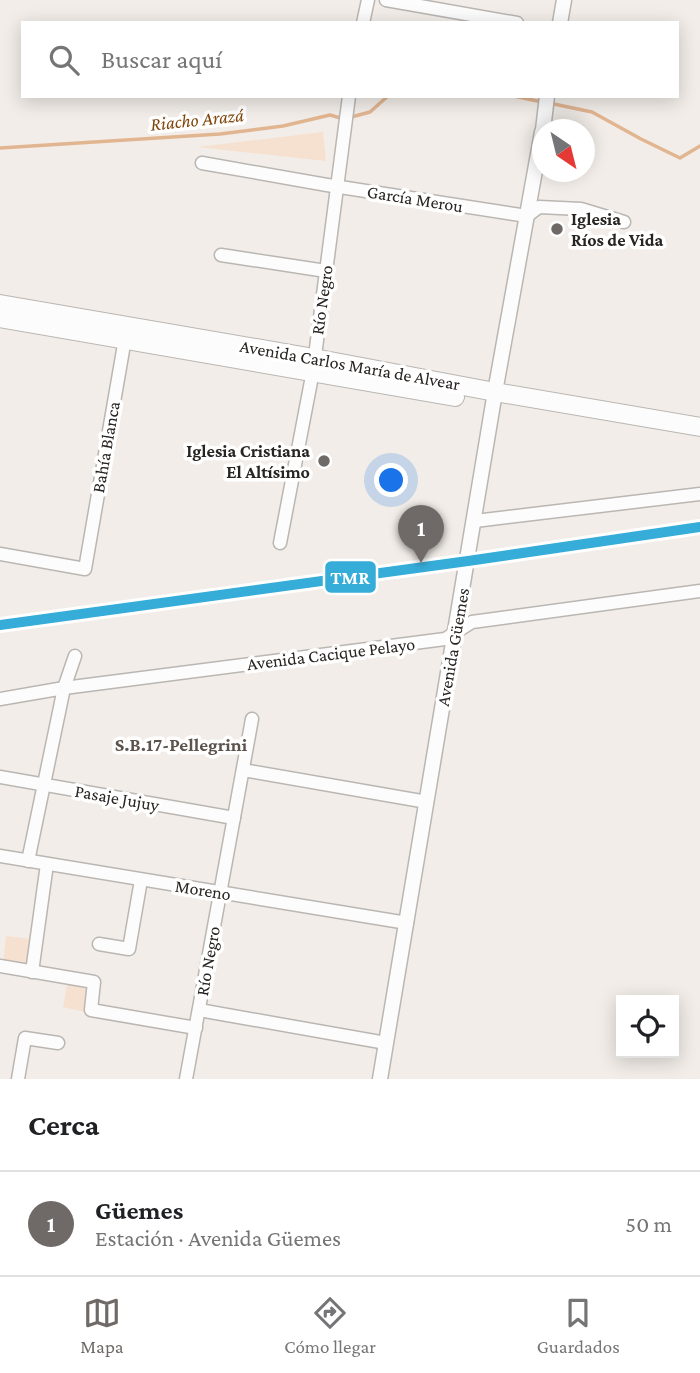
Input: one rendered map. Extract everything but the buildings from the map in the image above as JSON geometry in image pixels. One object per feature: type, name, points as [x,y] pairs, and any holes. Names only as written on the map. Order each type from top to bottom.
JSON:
[{"type":"main road","name":"Avenida Carlos María de Alvear","points":[[0,304],[127,332],[313,364],[700,439]]},
{"type":"main road","name":"Avenida Carlos María de Alvear","points":[[0,318],[127,332]]},
{"type":"main road","name":"Avenida Carlos María de Alvear","points":[[495,398],[700,427]]},
{"type":"street","points":[[363,21],[368,0]]},
{"type":"street","points":[[386,0],[507,21]]},
{"type":"street","points":[[470,14],[473,0]]},
{"type":"street","points":[[560,21],[564,0]]},
{"type":"street","name":"Avenida Güemes","points":[[545,119],[547,98]]},
{"type":"street","name":"Río Negro","points":[[280,543],[313,364],[348,101]]},
{"type":"street","name":"García Merou","points":[[202,163],[527,216],[539,207],[582,209],[624,222]]},
{"type":"street","name":"Avenida Güemes","points":[[380,1079],[533,182]]},
{"type":"street","points":[[221,255],[326,271]]},
{"type":"street","name":"Bahía Blanca","points":[[0,554],[85,569],[127,332]]},
{"type":"street","points":[[475,521],[700,494]]},
{"type":"street","name":"Avenida Cacique Pelayo","points":[[0,699],[64,688],[445,639],[472,622],[700,591]]},
{"type":"street","points":[[28,861],[64,688],[75,656]]},
{"type":"street","name":"Río Negro","points":[[186,1079],[252,719]]},
{"type":"street","points":[[243,770],[427,802]]},
{"type":"street","name":"Pasaje Jujuy","points":[[0,777],[234,818]]},
{"type":"street","name":"Moreno","points":[[0,856],[407,923]]},
{"type":"street","points":[[32,972],[47,864]]},
{"type":"street","points":[[99,944],[129,949],[141,880]]},
{"type":"street","points":[[0,966],[94,982],[91,1010],[196,1028]]},
{"type":"street","points":[[199,1010],[386,1043]]},
{"type":"street","points":[[18,1079],[25,1038],[58,1043]]},
{"type":"shaded area","points":[[323,132],[326,161],[197,147]]},
{"type":"shaded area","points":[[6,936],[32,939],[28,966],[3,963]]},
{"type":"shaded area","points":[[68,980],[91,984],[85,1012],[63,1007]]},
{"type":"waterway","name":"Riacho Arazá","points":[[0,148],[220,134],[283,126],[330,115],[344,119],[370,112],[386,98]]},
{"type":"waterway","name":"Riacho Arazá","points":[[523,98],[542,102]]},
{"type":"waterway","name":"Riacho Arazá","points":[[549,103],[592,112],[680,158],[700,146]]},
{"type":"transit line","name":"TMR","points":[[0,625],[700,527]]},
{"type":"place","name":"Iglesia Ríos de Vida","points":[[557,229]]},
{"type":"place","name":"Iglesia Cristiana El Altísimo","points":[[324,461]]},
{"type":"place","name":"Güemes","points":[[421,563]]},
{"type":"district","name":"S.B.17-Pellegrini","points":[[181,744]]}]
